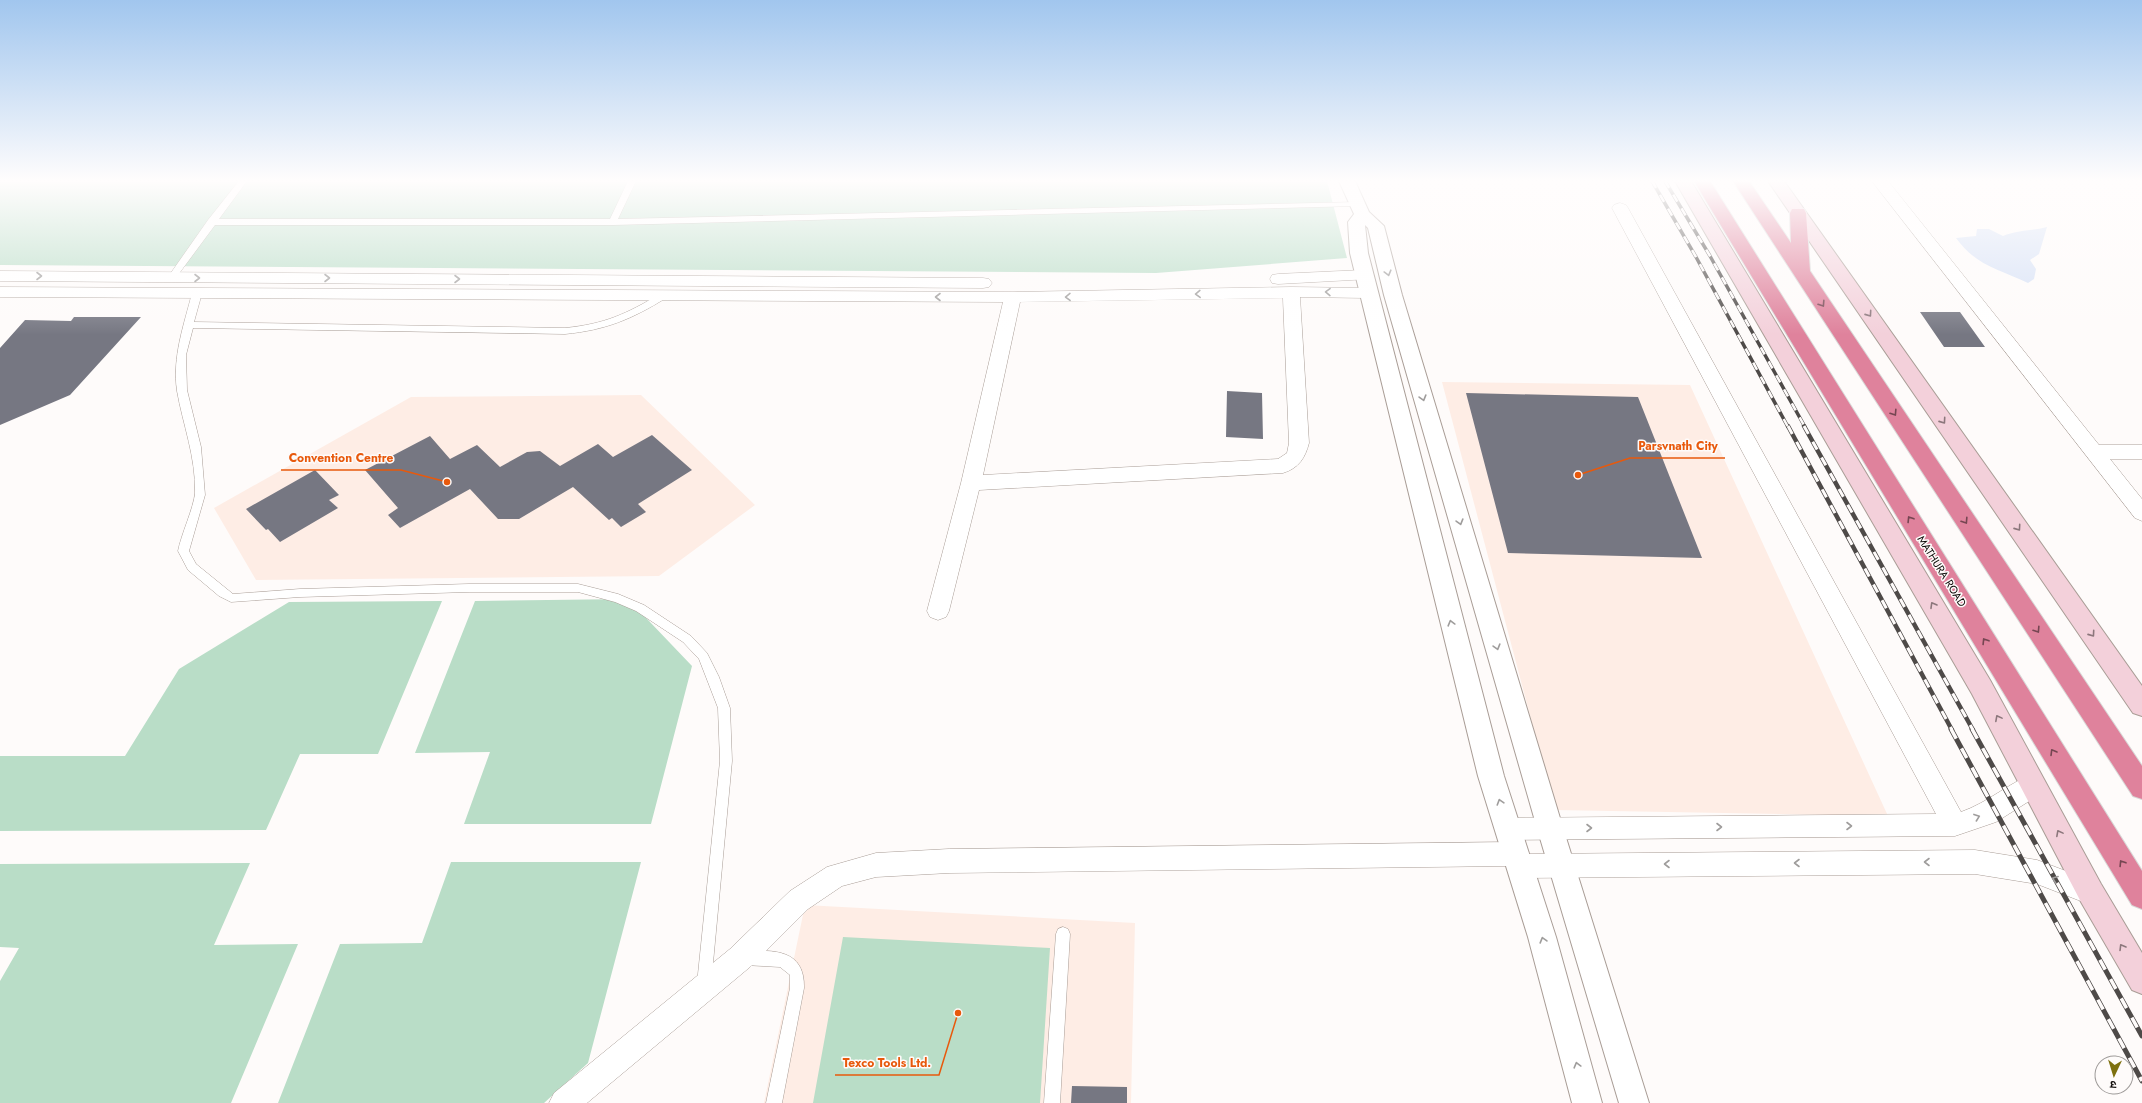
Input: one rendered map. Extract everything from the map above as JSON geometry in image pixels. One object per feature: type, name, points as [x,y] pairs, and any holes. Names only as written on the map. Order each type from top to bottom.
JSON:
[{"type":"highway","name":"MATHURA ROAD","points":[[1731,232],[1742,246],[2142,896]]},
{"type":"highway","points":[[1774,232],[2142,788]]},
{"type":"highway","points":[[1799,232],[1800,272]]},
{"type":"main road","points":[[1723,232],[1981,687],[2091,893],[2142,980]]},
{"type":"main road","points":[[1812,232],[2142,706]]},
{"type":"street","points":[[1356,232],[1365,284],[1491,776],[1542,937],[1587,1103]]},
{"type":"street","points":[[1378,232],[1393,295],[1550,828],[1634,1103]]},
{"type":"street","points":[[1633,232],[1955,826]]},
{"type":"street","points":[[1921,232],[2142,513]]},
{"type":"street","points":[[0,276],[1365,284]]},
{"type":"street","points":[[0,292],[1013,298],[1291,292],[1365,284]]},
{"type":"street","points":[[971,483],[1283,466],[1296,456],[1299,443],[1291,292]]},
{"type":"street","points":[[938,611],[971,483],[1013,298]]},
{"type":"street","points":[[2094,452],[2142,452]]},
{"type":"street","points":[[1508,828],[1955,826],[1987,814],[2033,785]]},
{"type":"street","points":[[564,1103],[740,958],[800,900],[836,876],[876,865],[948,861],[1518,860],[1561,864],[1975,862],[2036,872],[2091,893]]},
{"type":"lane","points":[[172,277],[204,232]]},
{"type":"lane","points":[[197,293],[181,355],[182,390],[196,447],[200,479],[200,495],[186,538],[184,551],[192,567],[223,593],[232,598],[245,598],[300,593],[469,588],[578,588],[618,598],[640,608],[687,639],[703,656],[713,677],[724,708],[726,761],[704,987]]},
{"type":"lane","points":[[188,325],[565,331],[603,327],[614,323],[663,296]]},
{"type":"lane","points":[[1052,1103],[1063,934]]},
{"type":"lane","points":[[740,958],[778,959],[788,963],[796,972],[797,988],[774,1103]]},
{"type":"shaded area","points":[[1442,382],[1690,385],[1888,816],[1555,810]]},
{"type":"shaded area","points":[[641,395],[755,505],[659,576],[256,580],[214,508],[411,397]]},
{"type":"shaded area","points":[[805,905],[1135,923],[1131,1103],[764,1103]]},
{"type":"green space","points":[[0,232],[1340,232],[1347,258],[1156,273],[0,265]]},
{"type":"green space","points":[[628,599],[692,666],[651,824],[464,824],[490,752],[415,753],[475,601]]},
{"type":"green space","points":[[442,601],[378,754],[300,754],[266,830],[0,831],[0,756],[125,756],[179,669],[289,602]]},
{"type":"green space","points":[[451,862],[641,862],[588,1063],[544,1103],[278,1103],[340,944],[422,943]]},
{"type":"green space","points":[[250,863],[214,945],[298,944],[231,1103],[0,1103],[0,981],[19,948],[0,947],[0,864]]},
{"type":"green space","points":[[843,937],[1050,948],[1040,1103],[813,1103]]},
{"type":"water","points":[[1977,232],[1996,232],[2003,236],[2014,233],[2045,232],[2039,254],[2030,260],[2036,269],[2034,279],[2028,283],[1980,261],[1972,255],[1956,238],[1976,236]]},
{"type":"building","points":[[1920,312],[1960,312],[1985,347],[1944,347]]},
{"type":"building","points":[[74,317],[141,317],[70,395],[0,425],[0,348],[25,320],[71,321]]},
{"type":"building","points":[[1227,391],[1262,393],[1263,439],[1226,437]]},
{"type":"building","points":[[1466,393],[1638,397],[1702,558],[1508,553]]},
{"type":"building","points":[[652,435],[692,470],[638,504],[646,512],[621,527],[612,518],[609,520],[573,487],[519,519],[498,519],[470,489],[400,528],[388,515],[398,508],[365,470],[430,436],[450,459],[477,445],[500,467],[527,452],[540,451],[560,466],[598,444],[613,457]]},
{"type":"building","points":[[315,470],[339,495],[329,500],[338,508],[280,542],[246,509]]},
{"type":"building","points":[[1072,1086],[1127,1087],[1127,1103],[1071,1103]]},
{"type":"railway","points":[[1682,232],[1788,427]]},
{"type":"railway","points":[[1696,232],[1805,427]]},
{"type":"railway","points":[[1788,426],[1952,730]]},
{"type":"railway","points":[[1804,426],[1973,730]]},
{"type":"railway","points":[[1951,729],[2142,1081]]},
{"type":"railway","points":[[1972,729],[2142,1036]]},
{"type":"place","name":"Parsvnath City","points":[[1578,475]]},
{"type":"place","name":"Convention Centre","points":[[447,482]]},
{"type":"place","name":"Texco Tools Ltd.","points":[[958,1013]]}]
